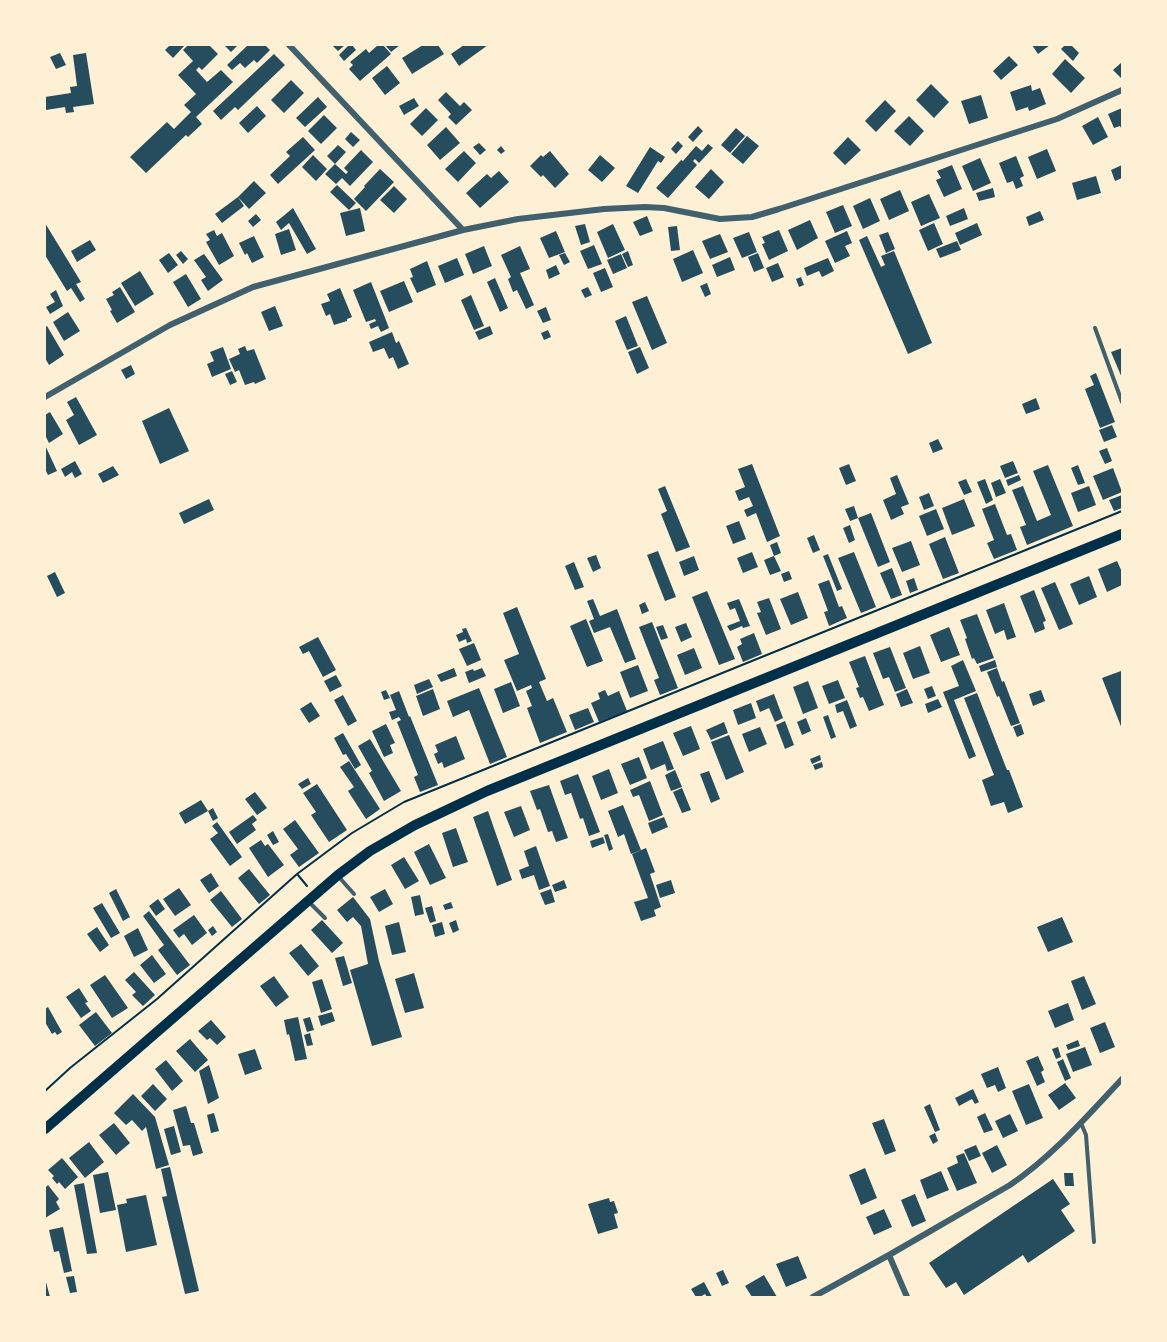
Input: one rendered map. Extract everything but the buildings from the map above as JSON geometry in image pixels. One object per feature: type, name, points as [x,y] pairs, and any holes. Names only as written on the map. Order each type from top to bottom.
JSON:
[{"type":"main road","points":[[45,1129],[338,875],[370,851],[415,825],[487,791],[1122,534]]},
{"type":"street","points":[[289,45],[463,230]]},
{"type":"street","points":[[45,397],[170,326],[253,287],[463,230],[518,219],[604,209],[645,207],[664,208],[720,219],[752,217],[1057,119],[1122,90]]},
{"type":"street","points":[[813,1297],[1026,1174],[1054,1150],[1122,1079]]},
{"type":"street","points":[[889,1255],[907,1297]]},
{"type":"lane","points":[[1095,328],[1122,402]]},
{"type":"lane","points":[[338,875],[354,894]]},
{"type":"lane","points":[[308,901],[325,918]]},
{"type":"lane","points":[[1080,1122],[1086,1135],[1094,1242]]}]
